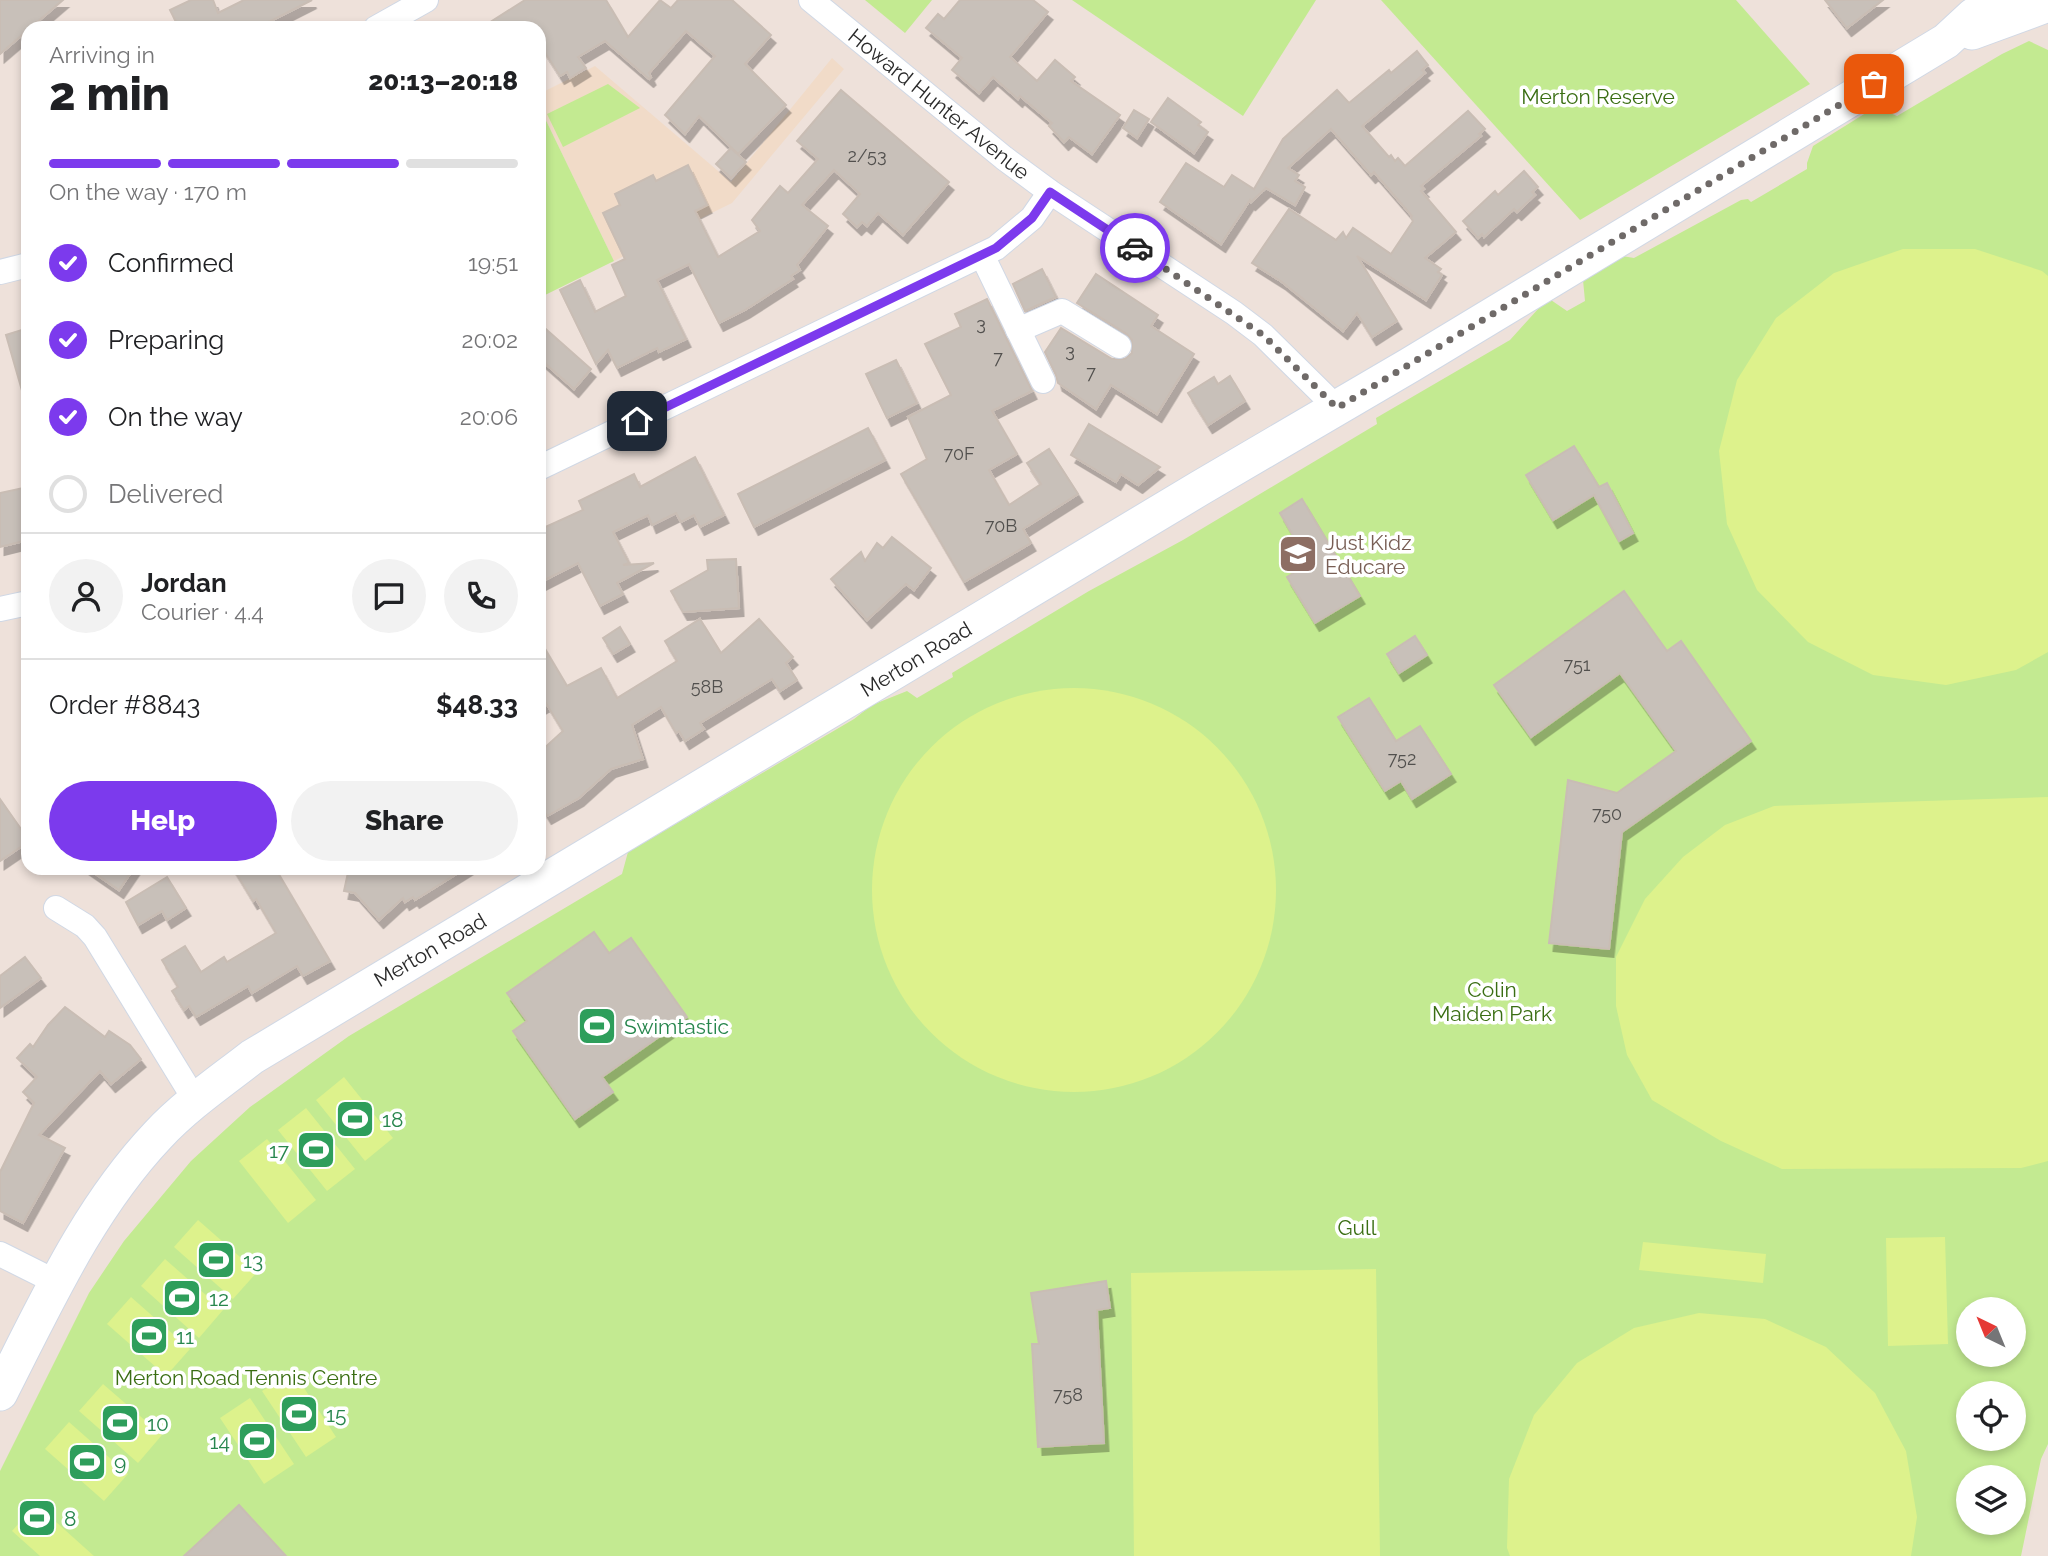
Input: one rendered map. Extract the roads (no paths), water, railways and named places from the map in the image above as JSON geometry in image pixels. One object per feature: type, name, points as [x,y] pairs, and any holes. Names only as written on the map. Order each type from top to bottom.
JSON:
[{"type":"main road","name":"Merton Road","points":[[1946,41],[1973,16],[1998,0]]},
{"type":"main road","name":"Merton Road","points":[[0,1393],[56,1282],[103,1202],[159,1134],[195,1100],[252,1057],[1946,41],[2043,4]]},
{"type":"street","points":[[388,21],[426,0]]},
{"type":"street","name":"Howard Hunter Avenue","points":[[811,0],[960,124],[1050,192],[1234,313],[1263,335],[1337,408]]},
{"type":"street","points":[[546,465],[982,255],[1013,236],[1032,218],[1050,192]]},
{"type":"street","points":[[982,255],[1043,381]]},
{"type":"street","points":[[0,272],[21,267]]},
{"type":"street","points":[[1018,330],[1062,311],[1119,346]]},
{"type":"street","points":[[0,609],[21,604]]},
{"type":"street","points":[[56,908],[85,926],[95,937],[195,1100]]},
{"type":"street","points":[[0,1254],[56,1282]]},
{"type":"place","name":"Just Kidz Educare","points":[[1298,554]]},
{"type":"place","name":"Swimtastic","points":[[597,1026]]},
{"type":"place","name":"18","points":[[355,1119]]},
{"type":"place","name":"17","points":[[316,1150]]},
{"type":"place","name":"13","points":[[216,1260]]},
{"type":"place","name":"12","points":[[182,1298]]},
{"type":"place","name":"11","points":[[149,1336]]},
{"type":"place","name":"15","points":[[299,1414]]},
{"type":"place","name":"10","points":[[120,1423]]},
{"type":"place","name":"14","points":[[257,1441]]},
{"type":"place","name":"9","points":[[87,1462]]},
{"type":"place","name":"8","points":[[37,1518]]},
{"type":"park label","name":"Merton Reserve","points":[[1598,96]]},
{"type":"park label","name":"Colin Maiden Park","points":[[1492,1001]]},
{"type":"park label","name":"Gull","points":[[1357,1227]]},
{"type":"park label","name":"Merton Road Tennis Centre","points":[[246,1377]]}]
